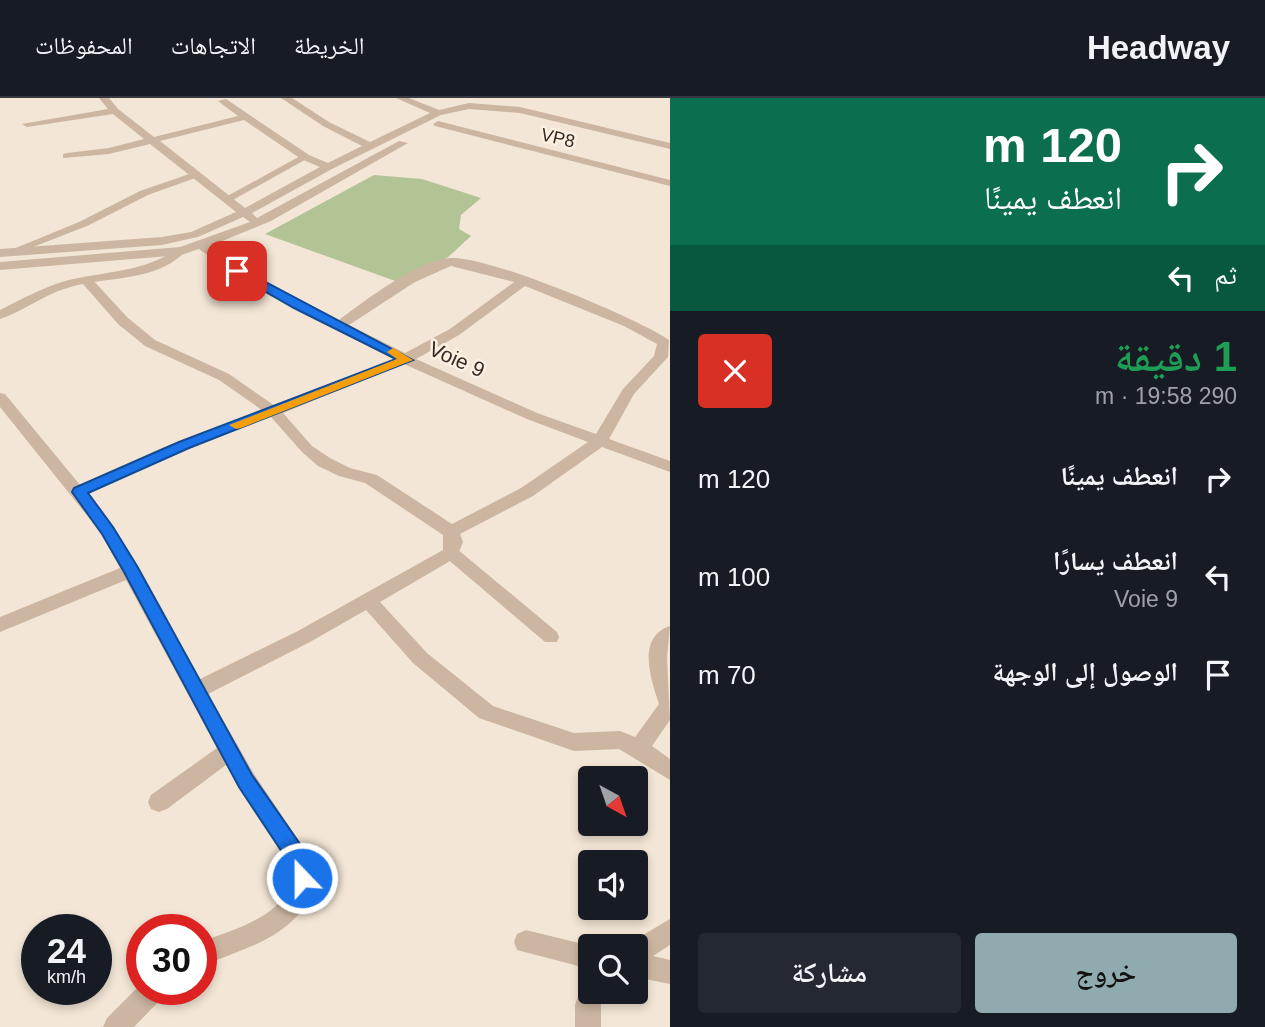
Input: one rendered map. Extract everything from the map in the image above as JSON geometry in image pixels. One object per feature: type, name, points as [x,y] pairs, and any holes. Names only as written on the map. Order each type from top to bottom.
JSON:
[{"type":"street","points":[[104,98],[115,111],[256,222]]},
{"type":"street","points":[[286,98],[326,124],[369,146]]},
{"type":"street","name":"VP8","points":[[401,98],[438,119],[670,183]]},
{"type":"street","points":[[222,101],[305,157],[328,167]]},
{"type":"street","points":[[4,259],[194,235],[246,213],[369,146],[438,119],[486,106],[520,110],[670,146]]},
{"type":"street","points":[[27,124],[115,111]]},
{"type":"street","points":[[67,156],[95,154],[244,117]]},
{"type":"street","points":[[4,259],[181,251],[202,246],[256,222],[438,119]]},
{"type":"street","name":"Voie 9","points":[[202,246],[250,280],[407,360],[532,416],[670,467]]},
{"type":"street","points":[[340,326],[370,303],[444,263],[454,261],[522,282],[639,326],[664,343],[661,357],[628,392],[600,441],[527,492],[451,532]]},
{"type":"street","points":[[87,281],[123,321],[150,343],[224,377],[274,412],[307,449],[324,462],[345,472],[372,479],[451,532],[454,542],[451,553],[369,601],[195,691]]},
{"type":"street","points":[[79,492],[184,445],[407,360],[474,321],[522,282]]},
{"type":"street","points":[[3,406],[79,492],[108,530],[246,781],[293,851],[303,888],[291,909],[261,930],[217,948]]},
{"type":"street","points":[[0,625],[132,570]]},
{"type":"street","points":[[369,601],[420,658],[486,712],[574,742],[607,739],[639,748],[670,771]]},
{"type":"street","points":[[639,748],[669,706],[657,650],[664,636],[670,632]]},
{"type":"street","points":[[159,802],[230,751]]},
{"type":"street","points":[[648,945],[670,930]]},
{"type":"street","points":[[526,942],[578,954]]},
{"type":"street","points":[[648,967],[670,971]]},
{"type":"street","points":[[588,1004],[589,1027]]},
{"type":"street","points":[[116,1027],[137,1005]]},
{"type":"lane","points":[[227,199],[305,157]]},
{"type":"lane","points":[[4,259],[153,189],[195,175]]},
{"type":"lane","points":[[0,315],[70,284],[145,271],[168,262],[181,251]]},
{"type":"lane","points":[[451,553],[551,637]]},
{"type":"green space","points":[[374,175],[422,179],[481,198],[461,215],[459,229],[471,236],[447,258],[398,282],[265,234]]},
{"type":"slow traffic","points":[[236,425],[407,360],[393,352]]},
{"type":"route","points":[[237,271],[298,306],[407,360],[146,460],[79,492],[108,530],[132,570],[246,781],[293,851],[302,878]]}]
